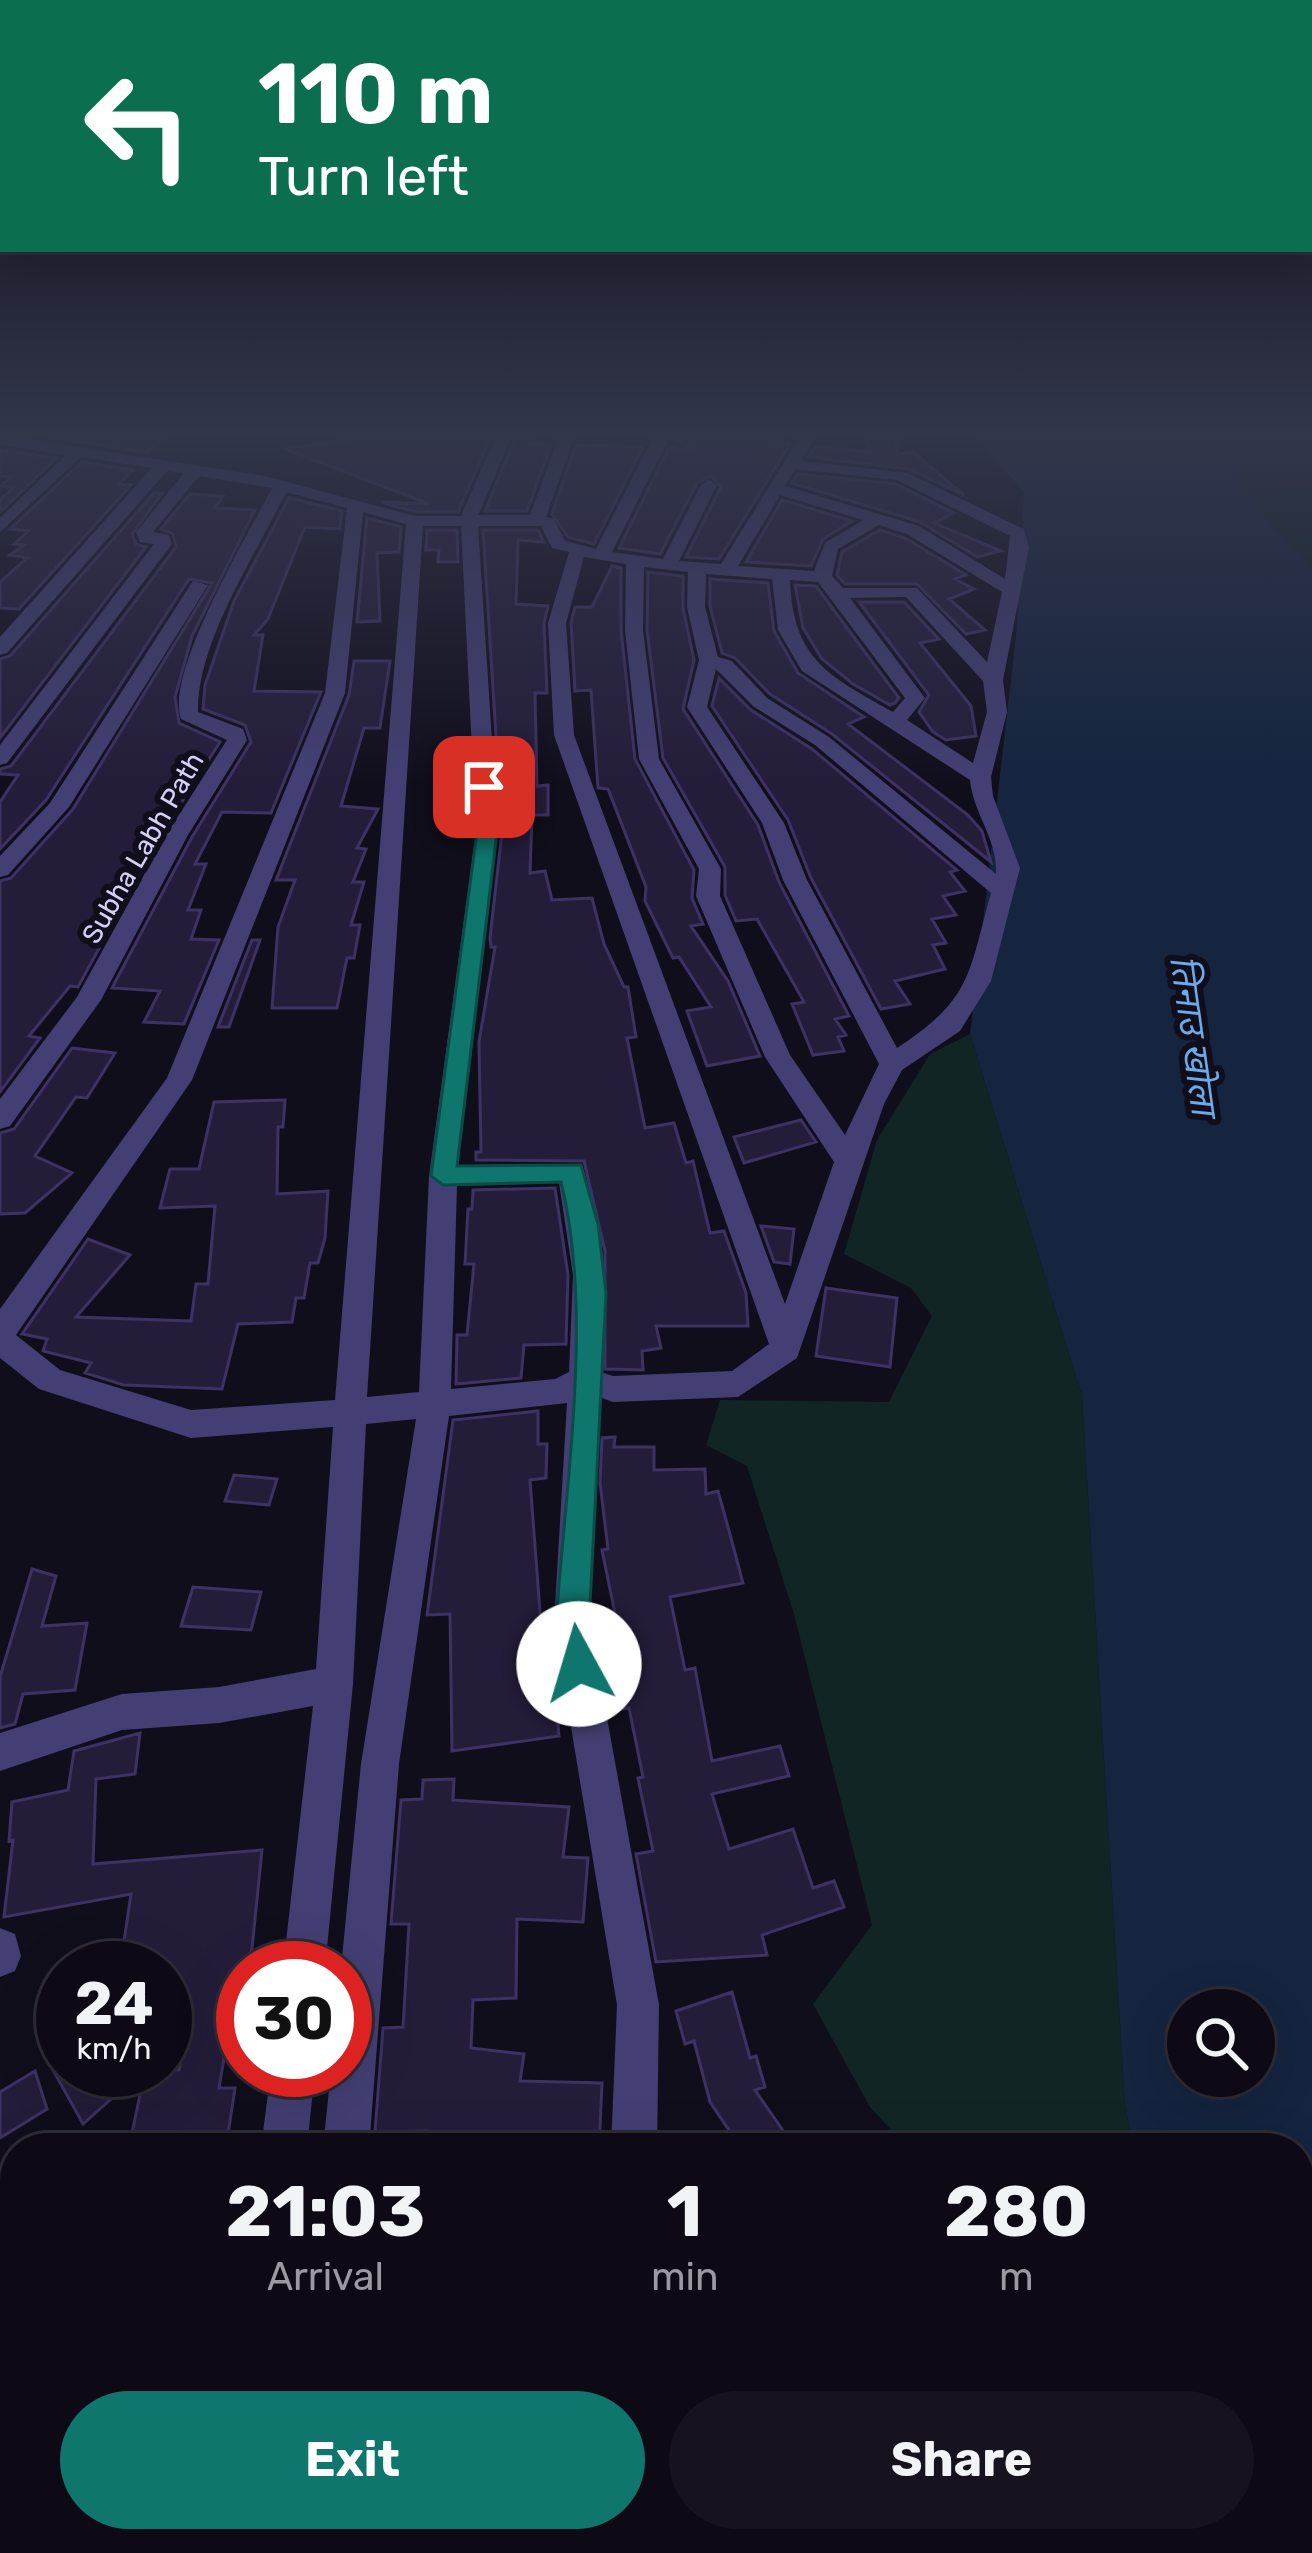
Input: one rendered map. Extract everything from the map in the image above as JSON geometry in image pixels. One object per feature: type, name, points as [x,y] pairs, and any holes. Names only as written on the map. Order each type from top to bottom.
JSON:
[{"type":"street","points":[[0,649],[89,548]]},
{"type":"street","points":[[0,759],[160,548]]},
{"type":"street","name":"Subha Labh Path","points":[[0,1119],[88,1000],[177,835],[237,740],[236,733],[226,728],[188,716],[186,701],[202,646],[250,548]]},
{"type":"street","points":[[351,548],[334,693],[179,1080],[0,1336],[50,1380],[191,1424],[560,1392],[584,1379],[613,1389],[737,1384],[786,1349],[848,1162],[892,1064],[951,1025],[979,981],[1010,868],[1004,842],[982,796],[980,777],[997,712],[993,680],[1020,548]]},
{"type":"street","points":[[307,1941],[334,1684],[413,548]]},
{"type":"street","points":[[347,2133],[380,1764],[434,1402],[443,1176],[487,832],[472,548]]},
{"type":"street","points":[[573,548],[668,566],[781,573],[831,585],[910,592],[993,680]]},
{"type":"street","points":[[593,548],[568,574],[557,623],[564,735],[786,1349]]},
{"type":"street","points":[[668,566],[677,548]]},
{"type":"street","points":[[728,569],[740,548]]},
{"type":"street","points":[[830,548],[822,560],[848,617],[891,662],[915,698],[896,721]]},
{"type":"street","points":[[943,548],[1011,590]]},
{"type":"street","points":[[634,560],[634,630],[650,759],[710,869],[708,896],[778,1057],[848,1162]]},
{"type":"street","points":[[697,568],[696,607],[709,660],[697,706],[773,823],[795,880],[892,1064]]},
{"type":"street","points":[[781,573],[779,616],[803,662],[834,689],[896,721],[980,777]]},
{"type":"street","points":[[0,869],[58,807],[199,585]]},
{"type":"street","points":[[709,660],[725,665],[760,702],[822,741],[1003,891]]},
{"type":"street","points":[[443,1176],[572,1172],[585,1224],[592,1293],[572,1624],[638,2005],[634,2133]]},
{"type":"street","points":[[0,1752],[122,1712],[219,1705],[334,1684]]},
{"type":"street","points":[[286,2133],[290,2097]]},
{"type":"green space","points":[[1294,548],[1312,548],[1312,568]]},
{"type":"green space","points":[[970,1034],[1082,1396],[1125,2105],[1131,2133],[894,2133],[870,2107],[813,2004],[872,1925],[794,1614],[747,1466],[706,1445],[720,1400],[889,1402],[932,1316],[911,1288],[844,1254],[877,1140],[930,1054]]},
{"type":"water","name":"तिनाउ खोला","points":[[1021,548],[1294,548],[1312,568],[1312,2133],[1131,2133],[1125,2106],[1082,1396],[970,1034],[1016,637]]},
{"type":"building","points":[[20,548],[74,548],[19,609],[0,608],[0,582],[27,558],[10,555]]},
{"type":"building","points":[[105,548],[145,548],[0,738],[0,659],[10,656]]},
{"type":"building","points":[[175,548],[236,548],[192,636],[175,697],[179,723],[220,742],[162,833],[78,987],[70,986],[29,1036],[40,1038],[0,1092],[0,881],[11,878],[73,809],[212,583],[189,579],[46,800],[0,849],[0,802],[18,775],[0,774],[0,769],[11,766]]},
{"type":"building","points":[[262,548],[296,548],[268,619],[254,635],[263,635],[254,691],[321,692],[271,813],[222,812],[195,864],[206,864],[188,910],[201,910],[191,939],[219,940],[184,1024],[144,1022],[160,991],[112,988],[192,837],[251,742],[245,725],[203,709],[205,685],[234,601]]},
{"type":"building","points":[[364,548],[399,548],[399,552],[377,553],[380,621],[357,622]]},
{"type":"building","points":[[458,548],[458,562],[438,562],[439,550],[426,550]]},
{"type":"building","points":[[484,548],[518,548],[516,604],[548,606],[544,623],[547,693],[535,693],[537,786],[548,785],[548,815],[532,815],[530,873],[545,871],[552,900],[592,898],[604,944],[628,987],[636,1037],[627,1038],[645,1128],[674,1123],[686,1163],[693,1161],[710,1233],[724,1231],[746,1293],[748,1326],[656,1326],[661,1348],[642,1351],[643,1370],[605,1369],[605,1251],[584,1161],[476,1160],[476,1152],[481,1152],[479,1042],[495,947],[490,938],[502,832]]},
{"type":"building","points":[[620,548],[663,548],[660,554]]},
{"type":"building","points":[[690,548],[726,548],[719,559],[686,557]]},
{"type":"building","points":[[754,548],[819,548],[811,566],[746,562]]},
{"type":"building","points":[[922,548],[966,575],[955,579],[974,589],[949,599],[985,630],[966,634],[917,584],[845,584],[837,575],[842,552]]},
{"type":"building","points":[[963,548],[1001,551],[977,557]]},
{"type":"building","points":[[612,566],[621,568],[621,630],[635,759],[694,870],[692,898],[703,924],[691,926],[728,981],[760,1056],[707,1066],[687,1011],[711,1007],[679,957],[673,958],[645,901],[646,887],[608,789],[598,788],[591,690],[575,691],[571,623],[575,607],[592,607]]},
{"type":"building","points":[[648,572],[683,576],[683,608],[694,660],[683,709],[758,825],[779,882],[849,1016],[835,1019],[846,1035],[838,1037],[844,1051],[813,1055],[792,1004],[804,1002],[757,919],[736,921],[725,895],[725,867],[663,758],[647,630]]},
{"type":"building","points":[[710,579],[768,583],[774,631],[798,673],[864,717],[848,724],[968,815],[982,831],[991,862],[832,734],[770,694],[735,658],[722,653],[710,606]]},
{"type":"building","points":[[795,585],[816,586],[899,698],[895,703],[890,705],[853,684],[822,659],[803,628]]},
{"type":"building","points":[[859,602],[904,602],[939,639],[920,643],[971,706],[976,736],[946,740],[933,732],[919,712],[929,695]]},
{"type":"building","points":[[354,661],[390,661],[380,728],[364,728],[341,806],[378,809],[357,848],[366,849],[353,882],[364,882],[351,925],[360,925],[354,958],[347,958],[337,1008],[272,1008],[278,927],[295,880],[276,880],[349,695]]},
{"type":"building","points":[[719,678],[751,710],[812,749],[957,870],[950,872],[965,891],[943,896],[956,915],[932,919],[946,943],[933,945],[945,969],[895,981],[910,1004],[881,1009],[811,878],[788,820],[712,706]]},
{"type":"building","points":[[252,940],[260,940],[229,1027],[218,1027]]},
{"type":"building","points":[[72,1048],[115,1053],[87,1098],[76,1097],[35,1156],[72,1173],[25,1213],[0,1214],[0,1133],[14,1129]]},
{"type":"building","points":[[285,1100],[283,1127],[278,1127],[277,1194],[328,1191],[325,1238],[318,1263],[310,1263],[304,1298],[296,1298],[292,1322],[238,1324],[222,1389],[124,1385],[85,1373],[91,1363],[43,1351],[47,1339],[22,1334],[88,1239],[130,1255],[76,1317],[191,1321],[196,1284],[208,1284],[215,1206],[160,1208],[170,1169],[199,1169],[214,1102]]},
{"type":"building","points":[[801,1120],[816,1142],[744,1163],[734,1137]]},
{"type":"building","points":[[555,1188],[568,1275],[566,1344],[524,1345],[521,1378],[456,1384],[457,1335],[467,1335],[474,1264],[465,1264],[473,1190]]},
{"type":"building","points":[[761,1226],[794,1229],[790,1264],[774,1262]]},
{"type":"building","points":[[826,1288],[897,1298],[890,1367],[816,1356]]},
{"type":"building","points":[[538,1411],[538,1444],[547,1444],[546,1478],[530,1480],[541,1625],[529,1626],[529,1693],[555,1690],[559,1736],[452,1751],[450,1614],[427,1615],[453,1420]]},
{"type":"building","points":[[615,1437],[614,1447],[654,1447],[654,1470],[705,1469],[706,1494],[718,1491],[743,1583],[670,1597],[685,1670],[695,1668],[712,1761],[780,1746],[789,1776],[712,1794],[729,1849],[793,1829],[813,1888],[834,1881],[844,1907],[762,1935],[767,1955],[656,1962],[636,1854],[653,1851],[638,1778],[643,1777],[629,1708],[612,1711],[609,1673],[604,1674],[599,1647],[621,1643],[602,1550],[608,1549],[600,1483],[602,1438]]},
{"type":"building","points":[[234,1475],[277,1479],[269,1505],[225,1501]]},
{"type":"building","points":[[32,1569],[56,1576],[42,1626],[87,1623],[75,1690],[23,1694],[15,1724],[0,1728],[0,1677]]},
{"type":"building","points":[[193,1587],[261,1592],[251,1630],[181,1626]]},
{"type":"building","points":[[140,1733],[135,1774],[96,1779],[93,1864],[262,1850],[253,1941],[216,1941],[216,2097],[234,2097],[228,2133],[132,2133],[139,2097],[192,2097],[192,1941],[124,1941],[131,1894],[4,1917],[13,1840],[9,1841],[12,1802],[68,1790],[74,1751]]},
{"type":"building","points":[[454,1779],[453,1800],[569,1807],[563,1857],[588,1858],[583,1922],[517,1919],[516,1998],[473,2000],[471,2048],[524,2054],[520,2081],[602,2083],[600,2133],[375,2132],[383,2028],[403,2027],[409,1924],[391,1924],[401,1800],[422,1799],[423,1780]]},
{"type":"building","points":[[732,1992],[750,2058],[756,2056],[765,2087],[755,2090],[785,2133],[731,2133],[710,2102],[694,2041],[685,2044],[676,2011]]},
{"type":"building","points":[[35,2071],[36,2097],[43,2097],[47,2109],[8,2133],[0,2133],[0,2092]]},
{"type":"building","points":[[68,2097],[114,2097],[83,2124]]},
{"type":"route","points":[[484,787],[487,832],[443,1176],[572,1172],[585,1224],[592,1293],[572,1624],[579,1664]]}]
